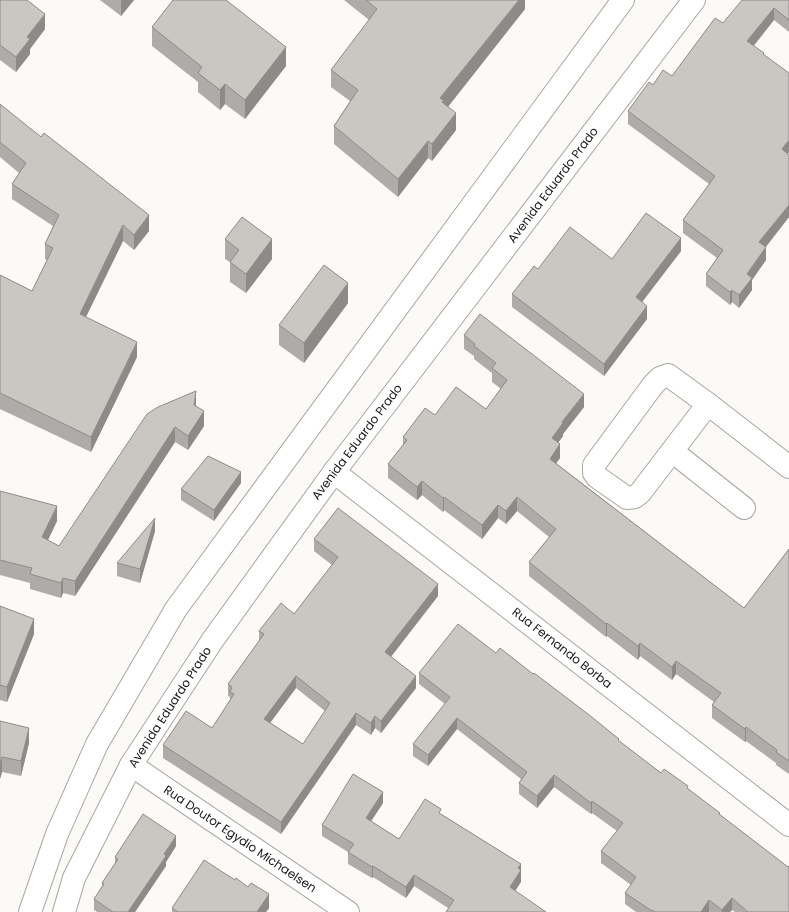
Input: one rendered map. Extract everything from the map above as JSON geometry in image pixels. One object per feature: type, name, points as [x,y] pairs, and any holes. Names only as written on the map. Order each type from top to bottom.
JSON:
[{"type":"main road","points":[[30,912],[57,834],[97,744],[176,609],[623,0]]},
{"type":"main road","name":"Avenida Eduardo Prado","points":[[64,912],[74,878],[131,765],[212,641],[334,472],[694,0]]},
{"type":"main road","points":[[708,404],[640,493],[635,497],[627,498],[594,473],[594,465],[653,385],[660,378],[668,375],[708,404],[789,467]]},
{"type":"main road","points":[[672,451],[744,508]]},
{"type":"main road","name":"Rua Fernando Borba","points":[[334,472],[789,825]]},
{"type":"main road","name":"Rua Doutor Egydio Michaelsen","points":[[131,765],[348,912]]},
{"type":"building","points":[[0,0],[27,0],[45,14],[27,37],[30,39],[16,57],[0,45]]},
{"type":"building","points":[[173,0],[226,0],[286,47],[245,100],[225,84],[220,90],[198,73],[202,67],[152,27]]},
{"type":"building","points":[[366,0],[519,0],[440,98],[444,101],[442,102],[456,113],[432,144],[428,141],[398,179],[334,126],[358,90],[331,70],[377,9]]},
{"type":"building","points":[[742,0],[789,0],[789,20],[774,8],[747,41],[789,73],[789,140],[782,149],[789,155],[789,205],[759,242],[766,247],[747,274],[752,278],[739,295],[732,290],[730,292],[706,274],[723,250],[683,220],[715,176],[628,111],[649,82],[653,85],[663,70],[672,76],[715,18],[723,23]]},
{"type":"building","points":[[0,104],[41,137],[44,133],[149,215],[134,235],[123,225],[80,314],[137,342],[91,437],[0,393],[0,275],[32,291],[53,248],[45,244],[59,215],[12,184],[26,163],[0,142]]},
{"type":"building","points":[[646,213],[681,238],[636,297],[647,306],[604,364],[512,294],[534,266],[538,269],[570,227],[612,259]]},
{"type":"building","points":[[242,217],[272,239],[246,274],[230,262],[239,250],[225,239]]},
{"type":"building","points":[[324,265],[348,283],[304,343],[279,325]]},
{"type":"building","points":[[480,314],[584,394],[562,422],[563,423],[552,438],[560,444],[550,459],[744,608],[789,549],[789,761],[746,727],[745,729],[712,705],[721,693],[676,661],[672,667],[640,643],[638,646],[607,623],[606,624],[529,562],[556,529],[517,497],[506,511],[498,505],[482,525],[444,497],[443,498],[422,481],[417,487],[388,464],[407,440],[403,437],[425,408],[435,415],[456,387],[486,409],[507,380],[492,368],[496,363],[474,346],[475,344],[464,335]]},
{"type":"building","points":[[196,391],[194,405],[204,411],[188,436],[175,427],[75,581],[63,578],[61,583],[30,574],[32,568],[0,560],[0,491],[57,506],[42,537],[59,546],[147,414],[158,407]]},
{"type":"building","points":[[208,456],[241,472],[214,510],[181,489]]},
{"type":"building","points":[[338,508],[438,584],[385,652],[416,676],[381,721],[375,716],[371,723],[356,713],[281,822],[163,745],[186,711],[212,728],[234,694],[230,692],[232,687],[228,684],[264,634],[259,631],[281,603],[294,614],[338,557],[314,539]],"holes":[[[296,676],[330,703],[303,744],[264,719]]]},
{"type":"building","points":[[155,518],[140,569],[117,563]]},
{"type":"building","points":[[0,606],[34,619],[7,687],[0,685]]},
{"type":"building","points":[[458,624],[496,653],[500,648],[588,714],[619,739],[618,740],[661,773],[664,769],[688,786],[687,788],[720,813],[719,814],[788,867],[789,866],[789,912],[748,912],[732,898],[722,910],[709,900],[701,912],[652,911],[625,893],[636,877],[601,851],[623,823],[592,801],[591,803],[554,775],[537,796],[519,783],[527,772],[457,718],[428,755],[413,744],[450,697],[419,673]]},
{"type":"building","points":[[0,721],[29,728],[21,761],[2,757],[0,764]]},
{"type":"building","points":[[353,774],[383,792],[366,818],[399,839],[425,799],[441,809],[439,813],[521,864],[518,868],[521,870],[510,887],[546,912],[446,912],[454,900],[414,875],[406,887],[348,852],[354,844],[322,825]]},
{"type":"building","points":[[143,814],[176,836],[164,854],[166,856],[128,912],[113,912],[94,899],[104,884],[102,883],[118,859],[115,857]]},
{"type":"building","points":[[204,860],[235,880],[236,878],[248,887],[251,883],[269,894],[257,912],[178,912],[172,908]]}]
